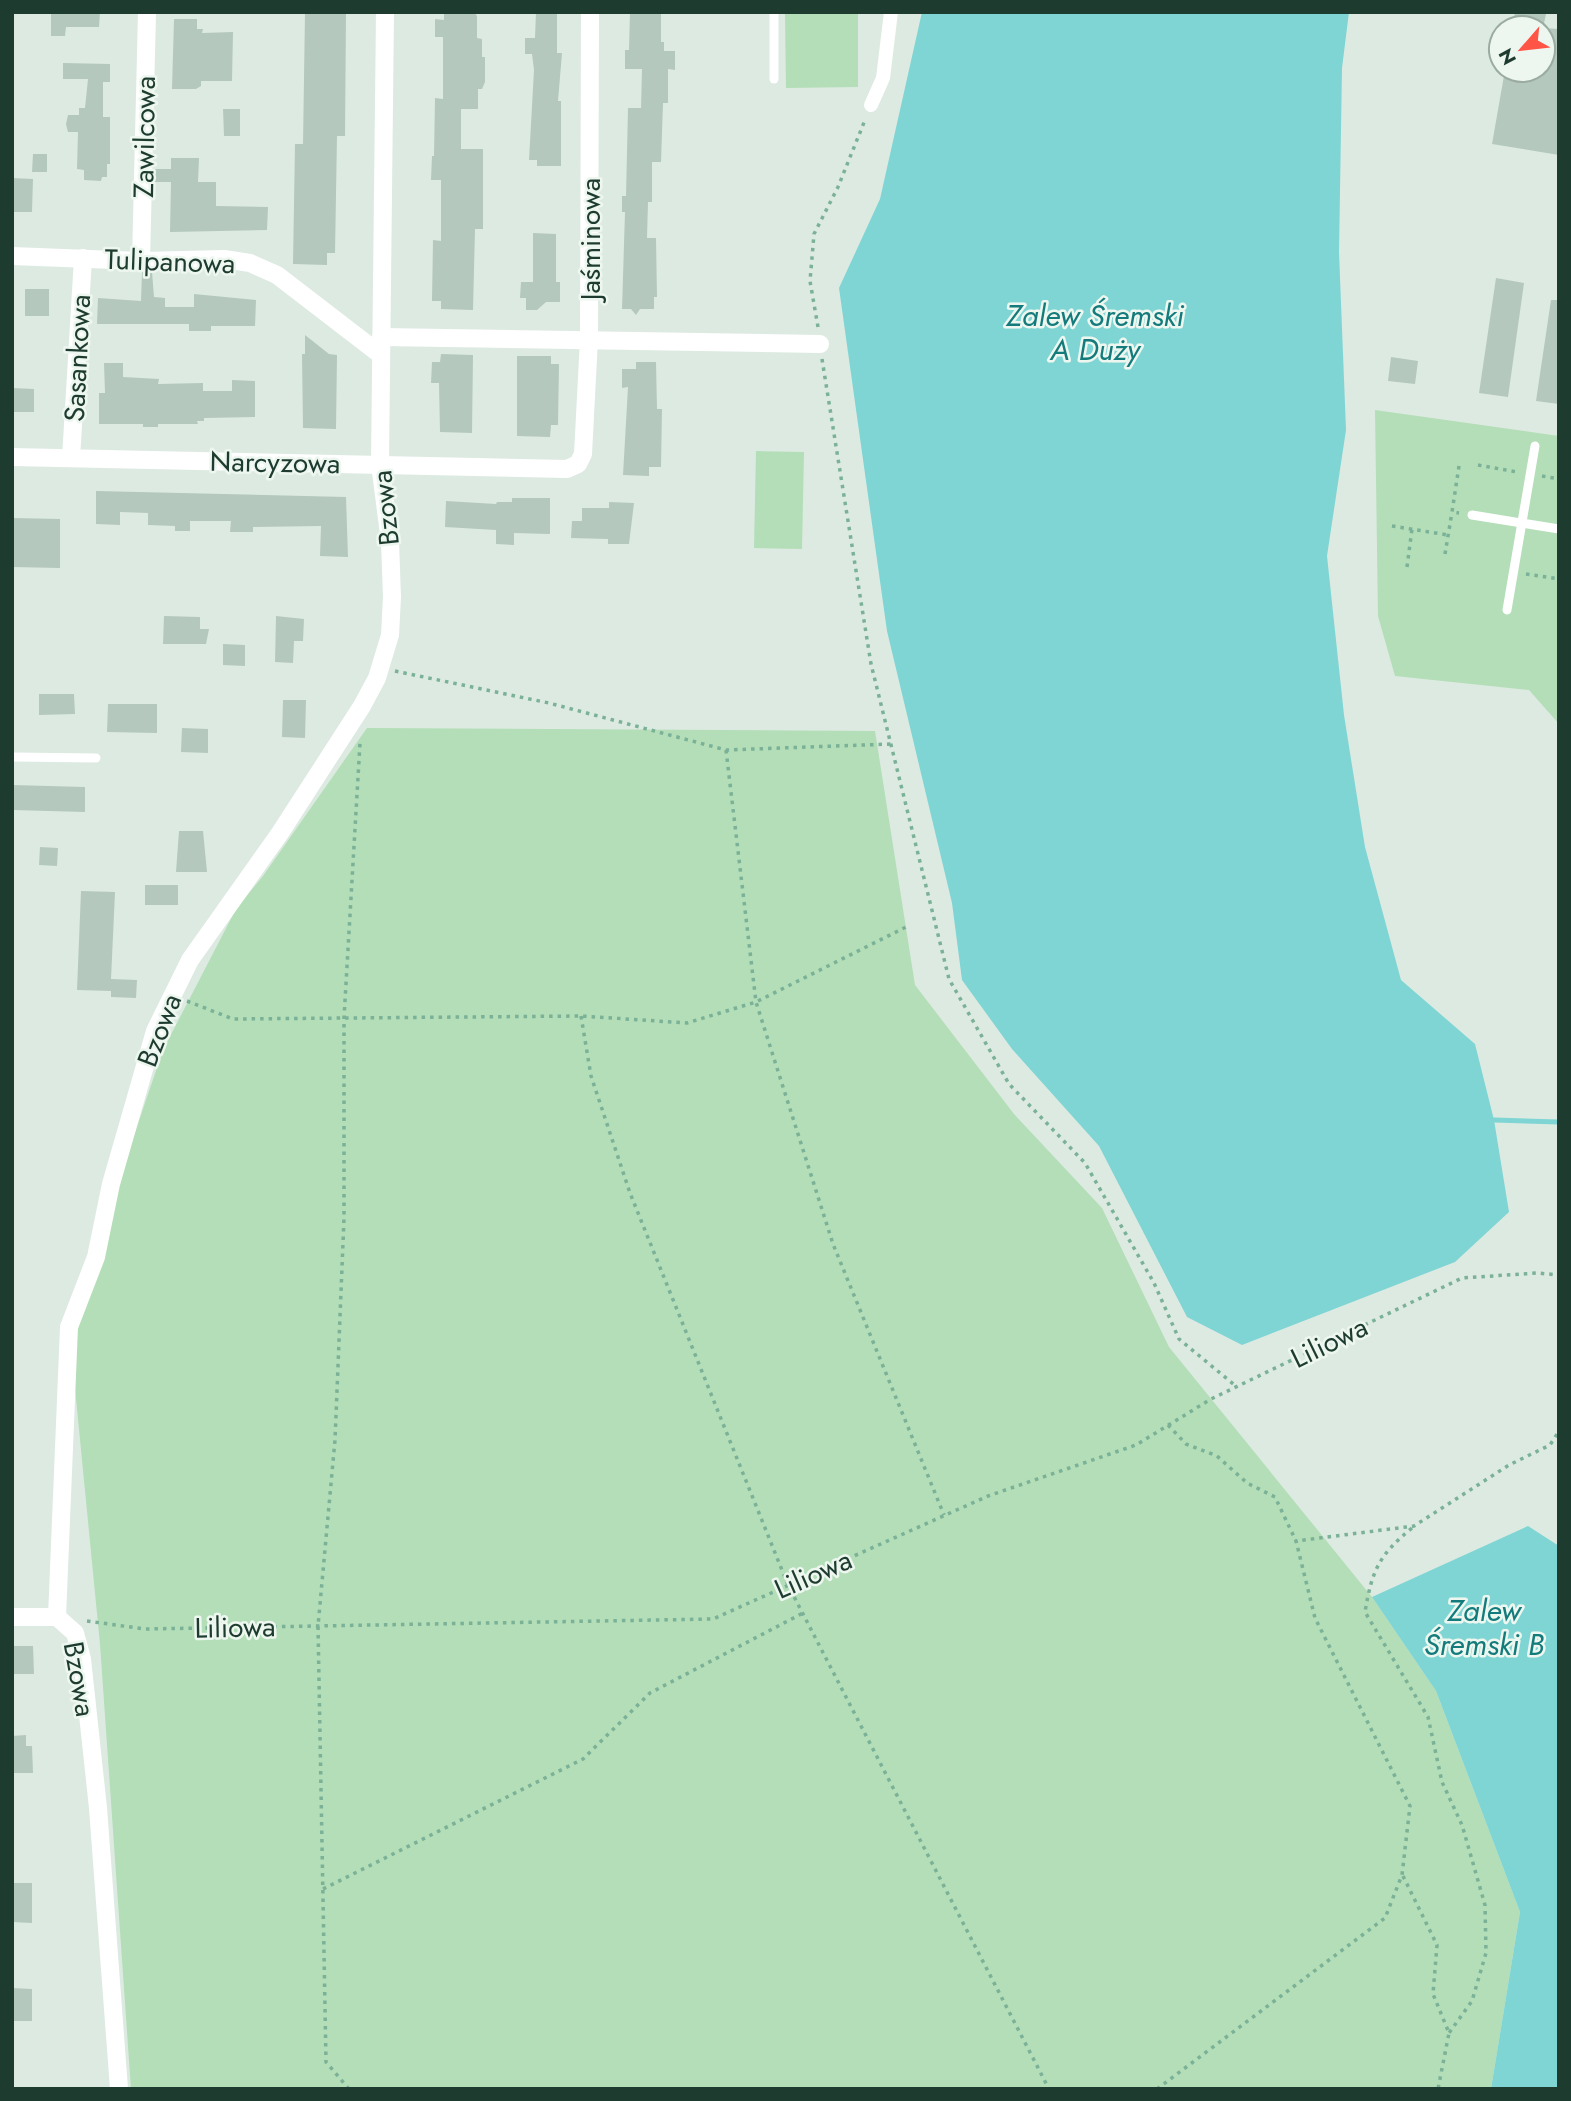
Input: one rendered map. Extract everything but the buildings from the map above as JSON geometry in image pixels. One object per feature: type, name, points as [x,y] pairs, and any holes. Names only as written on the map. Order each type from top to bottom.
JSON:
[{"type":"street","name":"Zawilcowa","points":[[141,261],[147,12]]},
{"type":"street","name":"Bzowa","points":[[119,2089],[98,1808],[82,1659],[75,1633],[57,1617],[69,1327],[96,1257],[111,1184],[133,1103],[155,1031],[171,995],[190,960],[280,833],[362,706],[380,668],[390,635],[390,542],[380,464],[385,12]]},
{"type":"street","name":"Jaśminowa","points":[[578,464],[583,454],[589,339],[590,12]]},
{"type":"street","points":[[871,105],[884,78],[891,12]]},
{"type":"street","name":"Tulipanowa","points":[[12,256],[141,261],[223,259],[250,263],[277,275],[381,355]]},
{"type":"street","name":"Sasankowa","points":[[71,458],[83,258]]},
{"type":"street","points":[[381,337],[820,344]]},
{"type":"street","name":"Narcyzowa","points":[[12,457],[567,469],[578,464]]},
{"type":"street","points":[[12,1617],[57,1617]]},
{"type":"lane","points":[[774,12],[774,79]]},
{"type":"lane","points":[[1507,610],[1535,446]]},
{"type":"lane","points":[[1472,515],[1559,529]]},
{"type":"lane","points":[[12,757],[96,758]]},
{"type":"path","points":[[871,105],[838,187],[814,234],[810,281],[871,664],[949,979],[1009,1084],[1085,1164],[1154,1283],[1179,1339],[1237,1387]]},
{"type":"path","points":[[1445,554],[1459,466]]},
{"type":"path","points":[[1452,512],[1472,515]]},
{"type":"path","points":[[1392,526],[1448,535]]},
{"type":"path","points":[[1407,567],[1412,529]]},
{"type":"path","points":[[1514,572],[1559,579]]},
{"type":"path","points":[[380,668],[549,703],[726,750],[891,744]]},
{"type":"path","points":[[349,2089],[326,2062],[318,1626],[335,1440],[344,1218],[344,1018],[362,706]]},
{"type":"path","points":[[726,750],[756,1002],[833,1244],[944,1516]]},
{"type":"path","points":[[171,995],[233,1019],[581,1017],[687,1023],[756,1002],[906,927]]},
{"type":"path","points":[[581,1017],[591,1076],[631,1193],[788,1585],[1049,2089]]},
{"type":"path","name":"Liliowa","points":[[57,1617],[145,1629],[713,1619],[988,1496],[1136,1445],[1237,1387],[1462,1278],[1537,1273],[1559,1275]]},
{"type":"path","points":[[1157,2089],[1385,1918],[1402,1875],[1410,1806],[1315,1618],[1296,1541],[1275,1497],[1247,1483],[1217,1456],[1186,1444],[1168,1425]]},
{"type":"path","points":[[1438,2089],[1449,2033],[1472,2000],[1486,1953],[1485,1905],[1462,1825],[1442,1782],[1428,1717],[1364,1612],[1370,1577],[1391,1545],[1414,1526],[1509,1465],[1550,1445],[1559,1431]]},
{"type":"path","points":[[1296,1541],[1414,1526]]},
{"type":"path","points":[[323,1889],[583,1759],[650,1693],[803,1613]]},
{"type":"path","points":[[1402,1875],[1437,1945],[1433,1994],[1449,2033]]},
{"type":"green space","points":[[785,12],[858,12],[858,87],[786,88]]},
{"type":"green space","points":[[1375,410],[1559,436],[1559,724],[1529,690],[1395,676],[1378,616]]},
{"type":"green space","points":[[756,451],[804,452],[802,549],[754,548]]},
{"type":"green space","points":[[367,728],[875,731],[915,985],[1014,1114],[1102,1208],[1169,1347],[1372,1597],[1436,1691],[1520,1912],[1491,2089],[131,2089],[100,1644],[69,1327],[163,1050],[236,909],[263,876]]},
{"type":"water","name":"Zalew Śremski A Duży","points":[[922,12],[1349,12],[1342,68],[1339,252],[1346,430],[1327,556],[1344,715],[1365,847],[1401,980],[1475,1044],[1494,1120],[1509,1212],[1455,1262],[1242,1345],[1187,1317],[1099,1146],[1012,1049],[962,980],[952,903],[887,631],[839,288],[880,199]]},
{"type":"water","name":"Zalew Śremski B","points":[[1528,1526],[1559,1546],[1559,2089],[1491,2089],[1520,1912],[1436,1691],[1372,1597]]},
{"type":"waterway","points":[[1494,1120],[1559,1122]]}]
